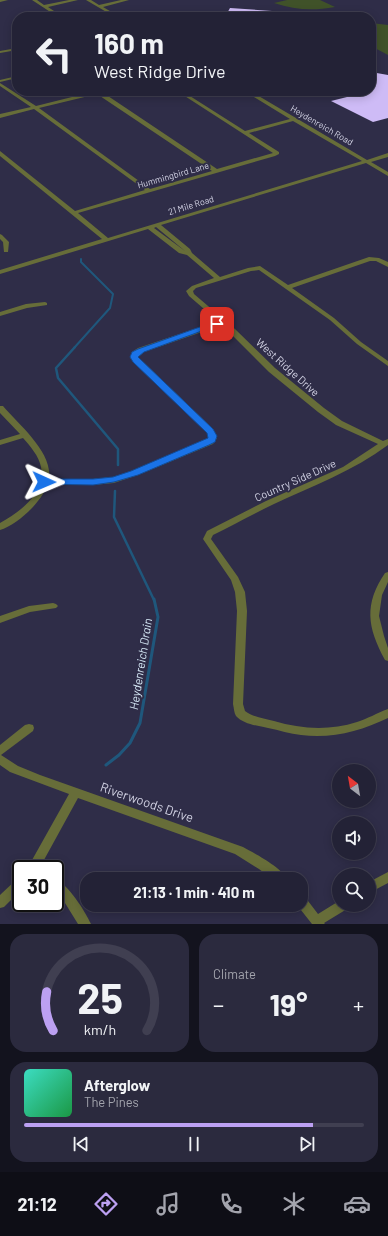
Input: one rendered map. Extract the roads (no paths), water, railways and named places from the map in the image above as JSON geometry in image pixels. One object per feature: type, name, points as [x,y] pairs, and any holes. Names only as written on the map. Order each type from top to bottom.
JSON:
[{"type":"street","points":[[0,1],[6,0]]},
{"type":"street","points":[[34,0],[53,12]]},
{"type":"street","points":[[44,6],[76,0]]},
{"type":"street","points":[[88,0],[109,12]]},
{"type":"street","points":[[99,6],[127,0]]},
{"type":"street","points":[[0,52],[12,49]]},
{"type":"street","points":[[0,82],[12,78]]},
{"type":"street","points":[[0,82],[12,91]]},
{"type":"street","points":[[19,96],[148,191]]},
{"type":"street","points":[[0,116],[84,96]]},
{"type":"street","points":[[106,96],[217,172]]},
{"type":"street","points":[[187,96],[246,132],[294,119]]},
{"type":"street","name":"Heydenreich Road","points":[[255,96],[388,174]]},
{"type":"street","name":"Hummingbird Lane","points":[[73,213],[278,153],[246,132]]},
{"type":"street","points":[[0,153],[106,240]]},
{"type":"street","name":"21 Mile Road","points":[[0,272],[388,155]]},
{"type":"street","points":[[156,225],[188,250],[189,254]]},
{"type":"street","points":[[149,227],[182,252],[189,254],[219,279],[252,268],[265,270],[336,322],[359,343],[388,364]]},
{"type":"street","points":[[0,236],[6,242],[6,251]]},
{"type":"street","points":[[287,287],[374,258],[388,265]]},
{"type":"street","name":"West Ridge Drive","points":[[219,279],[194,287],[190,291],[191,295],[223,322],[272,370],[321,410],[339,423],[386,442]]},
{"type":"street","points":[[0,314],[26,306],[45,304]]},
{"type":"street","points":[[44,482],[93,482],[119,478],[206,444],[213,438],[210,431],[136,360],[134,355],[141,350],[223,322]]},
{"type":"street","points":[[0,408],[24,434],[42,460],[45,471],[44,482],[37,498],[28,508],[0,527]]},
{"type":"street","points":[[0,443],[24,434]]},
{"type":"street","name":"Country Side Drive","points":[[386,442],[347,469],[260,508],[214,531],[208,536],[208,542],[235,579],[240,592],[242,611],[238,704],[240,713],[248,718],[280,728],[304,733],[348,729],[372,721],[388,713]]},
{"type":"street","points":[[388,575],[378,590],[374,609],[374,618],[379,638],[388,657]]},
{"type":"street","points":[[0,620],[29,609],[53,606]]},
{"type":"street","points":[[0,751],[29,728]]},
{"type":"street","name":"Riverwoods Drive","points":[[0,759],[24,774],[232,848],[263,865],[272,872]]},
{"type":"street","points":[[38,860],[76,792]]},
{"type":"street","points":[[376,884],[388,877]]},
{"type":"street","points":[[0,903],[12,892]]},
{"type":"street","points":[[64,894],[86,924]]},
{"type":"street","points":[[308,910],[318,923],[333,912]]},
{"type":"waterway","name":"Heydenreich Drain","points":[[74,348],[110,308],[113,294],[81,262],[81,259]]},
{"type":"waterway","name":"Heydenreich Drain","points":[[75,347],[56,368],[58,378],[118,449],[118,465]]},
{"type":"waterway","name":"Heydenreich Drain","points":[[115,491],[114,517],[154,600]]},
{"type":"waterway","name":"Heydenreich Drain","points":[[106,765],[119,755],[130,743],[140,723],[158,617],[154,599]]}]
